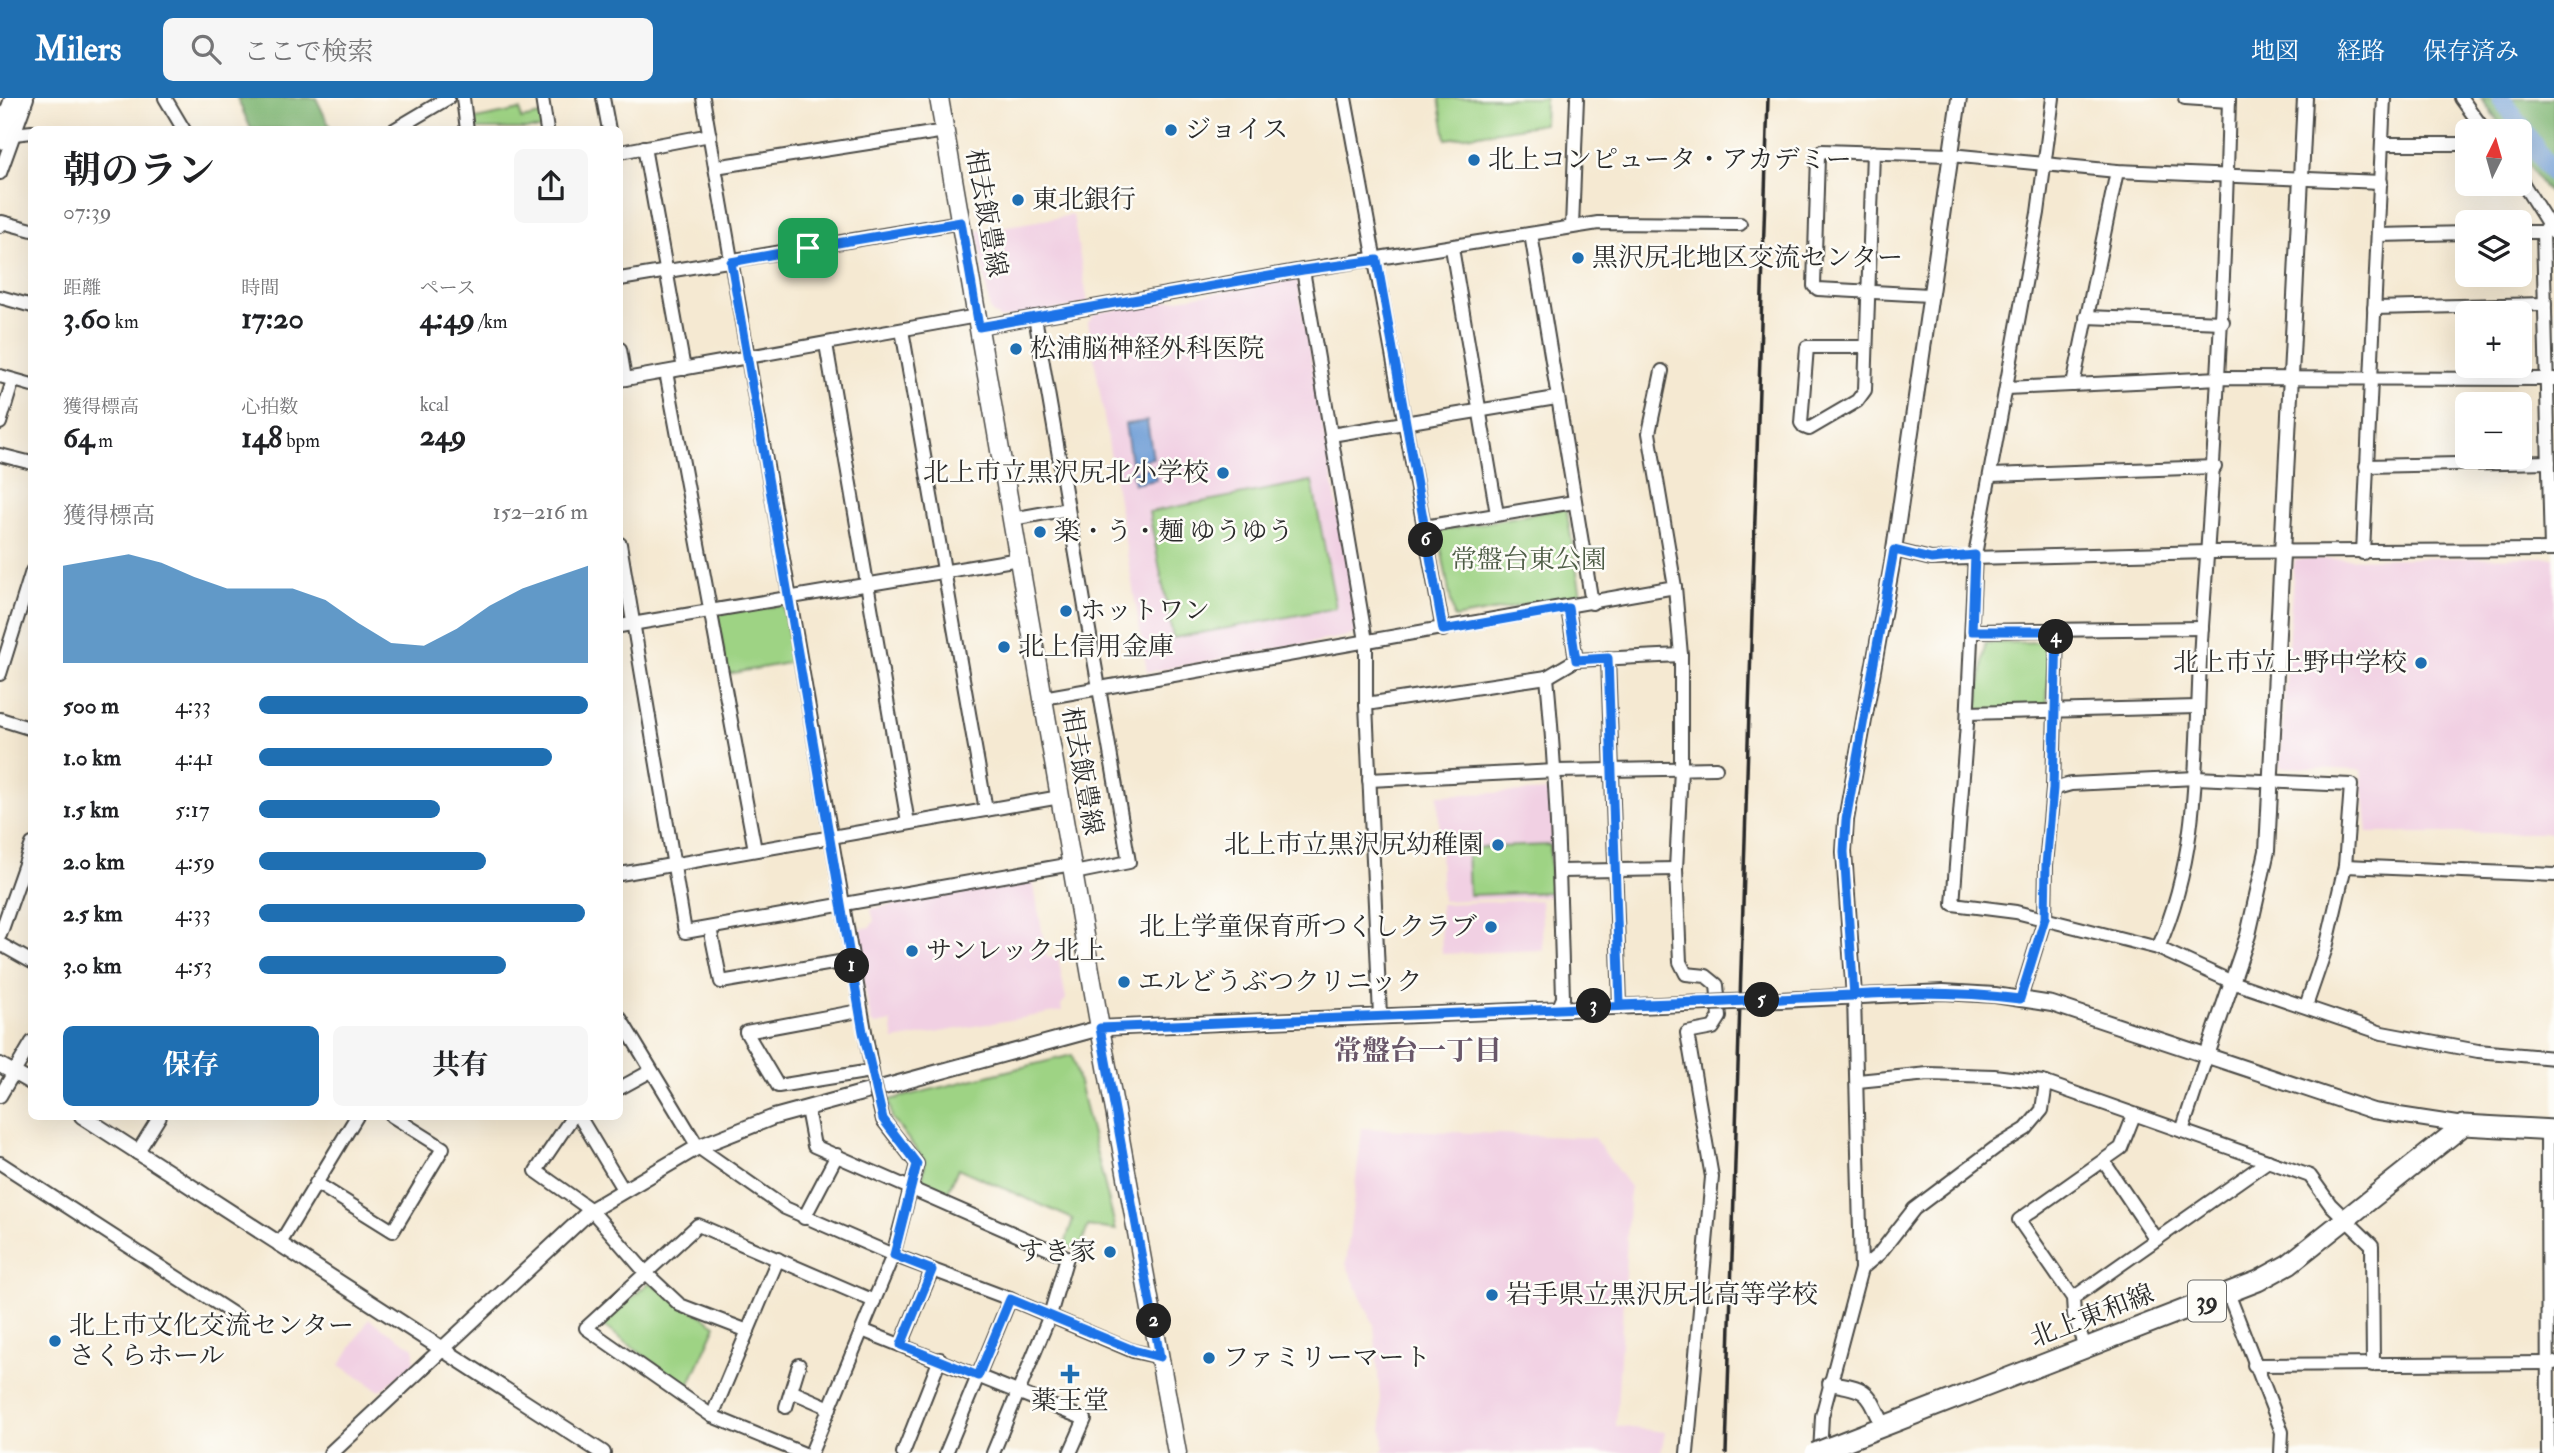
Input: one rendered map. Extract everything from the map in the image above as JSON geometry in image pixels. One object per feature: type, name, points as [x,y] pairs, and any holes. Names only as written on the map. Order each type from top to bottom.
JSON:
[{"type":"main road","points":[[7,136],[15,98]]},
{"type":"main road","name":"相去飯豊線","points":[[939,98],[1100,1028],[1177,1453]]},
{"type":"main road","points":[[2464,1125],[2551,1130]]},
{"type":"main road","name":"北上東和線","points":[[1822,1451],[1883,1425],[2228,1293],[2289,1264],[2464,1125]]},
{"type":"street","points":[[0,173],[7,136],[27,98]]},
{"type":"street","points":[[165,98],[182,126]]},
{"type":"street","points":[[401,126],[448,98]]},
{"type":"street","points":[[463,98],[466,126]]},
{"type":"street","points":[[542,98],[546,126]]},
{"type":"street","points":[[603,98],[608,126]]},
{"type":"street","points":[[703,98],[859,1011],[883,1119],[917,1164],[909,1187],[894,1255],[811,1453]]},
{"type":"street","points":[[1345,98],[1377,260],[1443,630]]},
{"type":"street","points":[[1572,227],[1577,98]]},
{"type":"street","points":[[1822,1451],[1822,1416],[1861,1269],[1854,996],[1844,852],[1846,820],[1894,550],[1959,98]]},
{"type":"street","points":[[2053,98],[2046,166],[1975,555],[1968,713],[1953,904],[2045,918],[2158,948],[2232,982],[2382,1033],[2427,1044],[2554,1058]]},
{"type":"street","points":[[2158,948],[2172,918],[2193,824],[2197,708],[2223,322],[2229,100],[2185,98]]},
{"type":"street","points":[[2182,1131],[2248,935],[2267,851],[2305,98]]},
{"type":"street","points":[[2363,553],[2384,98]]},
{"type":"street","points":[[2461,98],[2476,119]]},
{"type":"street","points":[[715,167],[945,131]]},
{"type":"street","points":[[7,136],[28,133]]},
{"type":"street","points":[[623,151],[710,135]]},
{"type":"street","points":[[2383,144],[2455,144]]},
{"type":"street","points":[[645,147],[684,369]]},
{"type":"street","points":[[1929,295],[1818,289],[1812,281],[1818,156],[1831,150],[1950,155],[2116,171],[2381,182]]},
{"type":"street","points":[[1866,347],[1807,347],[1801,422],[1804,427],[1810,429],[1863,395],[1866,347],[1873,152]]},
{"type":"street","points":[[2073,385],[2116,171]]},
{"type":"street","points":[[1894,550],[1931,559],[1975,555],[2041,557],[2209,552],[2282,554],[2553,550],[2549,462],[2550,379],[2545,304],[2548,230],[2529,196]]},
{"type":"street","points":[[0,226],[2,222],[28,229]]},
{"type":"street","points":[[623,279],[961,222]]},
{"type":"street","points":[[623,379],[902,330],[1035,317],[1303,270],[1598,223],[1740,224]]},
{"type":"street","points":[[2378,235],[2455,233]]},
{"type":"street","points":[[1531,234],[1592,603]]},
{"type":"street","points":[[1452,247],[1497,514]]},
{"type":"street","points":[[1303,270],[1366,641],[1366,704],[1380,1016]]},
{"type":"street","points":[[0,297],[28,305]]},
{"type":"street","points":[[2374,307],[2545,304]]},
{"type":"street","points":[[623,562],[685,933],[1129,862],[1035,317]]},
{"type":"street","points":[[2086,317],[2223,322]]},
{"type":"street","points":[[902,330],[986,810]]},
{"type":"street","points":[[826,344],[908,823]]},
{"type":"street","points":[[1662,371],[1649,433],[1675,587],[1681,655],[1681,769],[1676,869],[1680,962],[1686,974],[1706,976],[1717,985],[1720,1017],[1713,1028],[1687,1033],[1712,1177],[1687,1453]]},
{"type":"street","points":[[666,372],[713,611],[755,850]]},
{"type":"street","points":[[0,423],[6,378],[28,384]]},
{"type":"street","points":[[2007,388],[2220,379],[2550,379]]},
{"type":"street","points":[[1331,435],[1556,398]]},
{"type":"street","points":[[0,454],[28,462]]},
{"type":"street","points":[[2366,466],[2549,462]]},
{"type":"street","points":[[1991,475],[2215,467]]},
{"type":"street","points":[[1424,527],[1574,502]]},
{"type":"street","points":[[1012,519],[1068,509]]},
{"type":"street","points":[[623,626],[1019,559]]},
{"type":"street","points":[[0,674],[28,584]]},
{"type":"street","points":[[1043,698],[1443,630],[1675,587]]},
{"type":"street","points":[[1568,608],[1576,660]]},
{"type":"street","points":[[1972,631],[2202,628]]},
{"type":"street","points":[[2020,999],[2045,918],[2046,865],[2053,789],[2057,631]]},
{"type":"street","points":[[1366,704],[1547,677],[1576,660],[1681,655]]},
{"type":"street","points":[[1608,658],[1620,1005]]},
{"type":"street","points":[[1547,677],[1556,771],[1560,871],[1563,998],[1559,1007]]},
{"type":"street","points":[[1968,713],[2197,708]]},
{"type":"street","points":[[0,719],[28,728]]},
{"type":"street","points":[[1369,780],[1556,771],[1716,768]]},
{"type":"street","points":[[2053,789],[2071,784],[2196,778],[2270,779],[2351,785],[2345,866],[2326,948],[2306,1006]]},
{"type":"street","points":[[623,874],[1060,797]]},
{"type":"street","points":[[0,935],[28,857]]},
{"type":"street","points":[[2345,866],[2554,875]]},
{"type":"street","points":[[1560,871],[1676,869]]},
{"type":"street","points":[[710,928],[721,982],[851,960]]},
{"type":"street","points":[[0,944],[28,960]]},
{"type":"street","points":[[340,1450],[591,1210],[698,1147],[774,1117],[1100,1028],[1943,992],[2052,1004],[2373,1111],[2464,1125]]},
{"type":"street","points":[[859,1011],[746,1032],[778,1086],[873,1077]]},
{"type":"street","points":[[623,1023],[698,1147],[785,1208],[894,1255],[1133,1350],[1160,1357]]},
{"type":"street","points":[[0,1096],[28,1049]]},
{"type":"street","points":[[0,1065],[28,1081]]},
{"type":"street","points":[[623,1086],[650,1071]]},
{"type":"street","points":[[1857,1081],[1928,1074],[1994,1076],[2046,1083],[2310,1176],[2330,1204],[2372,1245],[2373,1365]]},
{"type":"street","points":[[1861,1269],[1879,1254],[1914,1209],[1994,1148],[2026,1129],[2042,1110],[2046,1083]]},
{"type":"street","points":[[807,1109],[814,1146],[1068,1257],[1050,1315],[992,1453]]},
{"type":"street","points":[[2085,1347],[2074,1315],[2073,1298],[2019,1220],[2122,1148],[2134,1115]]},
{"type":"street","points":[[88,1120],[603,1453]]},
{"type":"street","points":[[137,1153],[158,1120]]},
{"type":"street","points":[[279,1245],[355,1120]]},
{"type":"street","points":[[316,1183],[393,1231],[443,1148],[398,1120]]},
{"type":"street","points":[[570,1120],[536,1171],[591,1210],[646,1273],[680,1305],[748,1331]]},
{"type":"street","points":[[581,1120],[624,1191]]},
{"type":"street","points":[[2548,1453],[2551,1363],[2551,1130]]},
{"type":"street","points":[[804,1218],[837,1155]]},
{"type":"street","points":[[2073,1298],[2268,1161]]},
{"type":"street","points":[[0,1163],[238,1317]]},
{"type":"street","points":[[2104,1163],[2155,1238]]},
{"type":"street","points":[[802,1453],[712,1416],[586,1328],[698,1225],[874,1301]]},
{"type":"street","points":[[712,1416],[778,1259]]},
{"type":"street","points":[[901,1345],[932,1270]]},
{"type":"street","points":[[2228,1293],[2281,1432],[2281,1453]]},
{"type":"street","points":[[946,1453],[1010,1299]]},
{"type":"street","points":[[862,1330],[1085,1419],[1070,1453]]},
{"type":"street","points":[[903,1453],[940,1359]]},
{"type":"street","points":[[2254,1366],[2551,1363]]},
{"type":"street","points":[[786,1407],[799,1365]]},
{"type":"street","points":[[1830,1382],[1855,1387],[1868,1394],[1883,1425]]},
{"type":"street","points":[[791,1391],[830,1408]]},
{"type":"shaded area","points":[[1073,215],[1088,304],[1000,319],[990,311],[977,231]]},
{"type":"shaded area","name":"北上市立黒沢尻北小学校","points":[[1297,279],[1358,625],[1354,635],[1147,672],[1088,322],[1096,313]]},
{"type":"shaded area","name":"北上市立上野中学校","points":[[2554,557],[2554,833],[2368,833],[2361,770],[2280,767],[2294,559]]},
{"type":"shaded area","name":"北上市立黒沢尻幼稚園","points":[[1554,791],[1556,896],[1442,901],[1438,795]]},
{"type":"shaded area","points":[[1027,878],[1033,881],[1047,958],[1058,956],[1066,999],[1061,1005],[1062,1011],[894,1040],[891,1022],[876,1025],[871,1022],[855,930],[870,927],[874,921],[871,909]]},
{"type":"shaded area","name":"北上学童保育所つくしクラブ","points":[[1541,900],[1543,950],[1442,954],[1440,904]]},
{"type":"shaded area","name":"岩手県立黒沢尻北高等学校","points":[[1362,1128],[1594,1138],[1630,1187],[1616,1426],[1665,1432],[1661,1453],[1380,1453],[1384,1448],[1374,1325],[1346,1264]]},
{"type":"shaded area","points":[[369,1319],[414,1348],[414,1364],[380,1391],[340,1365]]},
{"type":"green space","points":[[237,98],[316,98],[330,126],[250,126]]},
{"type":"green space","points":[[1439,98],[1545,98],[1544,124],[1446,139]]},
{"type":"green space","points":[[2481,98],[2554,98],[2554,201],[2532,170],[2532,119],[2496,119]]},
{"type":"green space","points":[[520,110],[521,119],[541,115],[543,126],[472,126],[471,120]]},
{"type":"green space","points":[[1312,481],[1336,608],[1173,638],[1149,512]]},
{"type":"green space","name":"常盤台東公園","points":[[1566,508],[1581,595],[1454,618],[1438,531]]},
{"type":"green space","points":[[783,605],[794,662],[727,674],[717,614]]},
{"type":"green space","points":[[2051,642],[2046,714],[1977,715],[1985,643]]},
{"type":"green space","points":[[1550,845],[1551,892],[1469,895],[1467,848]]},
{"type":"green space","points":[[1072,1055],[1116,1230],[1088,1226],[1079,1252],[1065,1244],[1073,1219],[958,1168],[947,1194],[922,1184],[925,1161],[892,1118],[889,1100]]},
{"type":"green space","points":[[650,1282],[716,1325],[688,1388],[601,1324]]},
{"type":"water","points":[[1147,421],[1153,458],[1131,462],[1125,424]]},
{"type":"water","points":[[1154,467],[1156,480],[1134,484],[1132,471]]},
{"type":"waterway","points":[[2501,98],[2554,175]]},
{"type":"railway","points":[[1726,1453],[1768,98]]},
{"type":"place","name":"ジョイス","points":[[1171,130]]},
{"type":"place","name":"北上コンピュータ・アカデミー","points":[[1474,160]]},
{"type":"place","name":"東北銀行","points":[[1018,200]]},
{"type":"place","name":"黒沢尻北地区交流センター","points":[[1578,258]]},
{"type":"place","name":"松浦脳神経外科医院","points":[[1016,349]]},
{"type":"place","name":"北上市立黒沢尻北小学校","points":[[1223,473]]},
{"type":"place","name":"楽・う・麺 ゆうゆう","points":[[1040,532]]},
{"type":"place","name":"ホットワン","points":[[1066,611]]},
{"type":"place","name":"北上信用金庫","points":[[1004,647]]},
{"type":"place","name":"北上市立上野中学校","points":[[2421,663]]},
{"type":"place","name":"北上市立黒沢尻幼稚園","points":[[1498,845]]},
{"type":"place","name":"北上学童保育所つくしクラブ","points":[[1491,927]]},
{"type":"place","name":"サンレック北上","points":[[912,951]]},
{"type":"place","name":"エルどうぶつクリニック","points":[[1124,982]]},
{"type":"place","name":"すき家","points":[[1110,1252]]},
{"type":"place","name":"岩手県立黒沢尻北高等学校","points":[[1492,1295]]},
{"type":"place","name":"北上市文化交流センター さくらホール","points":[[55,1341]]},
{"type":"place","name":"ファミリーマート","points":[[1209,1358]]},
{"type":"place","name":"薬王堂","points":[[1070,1374]]},
{"type":"district","name":"常盤台一丁目","points":[[1418,1051]]},
{"type":"route","points":[[961,222],[979,327],[1303,270],[1377,260],[1443,630],[1568,608],[1576,660],[1608,658],[1620,1005],[1854,996],[1844,852],[1846,820],[1894,550],[1931,559],[1975,555],[1972,631],[2057,631],[2053,789],[2046,865],[2045,918],[2020,999],[1943,992],[1708,1003],[1559,1007],[1100,1028],[1160,1357],[1133,1350],[1010,1299],[978,1376],[901,1345],[932,1270],[894,1255],[909,1187],[917,1164],[883,1119],[863,1032],[731,262],[808,248],[961,222]]}]
